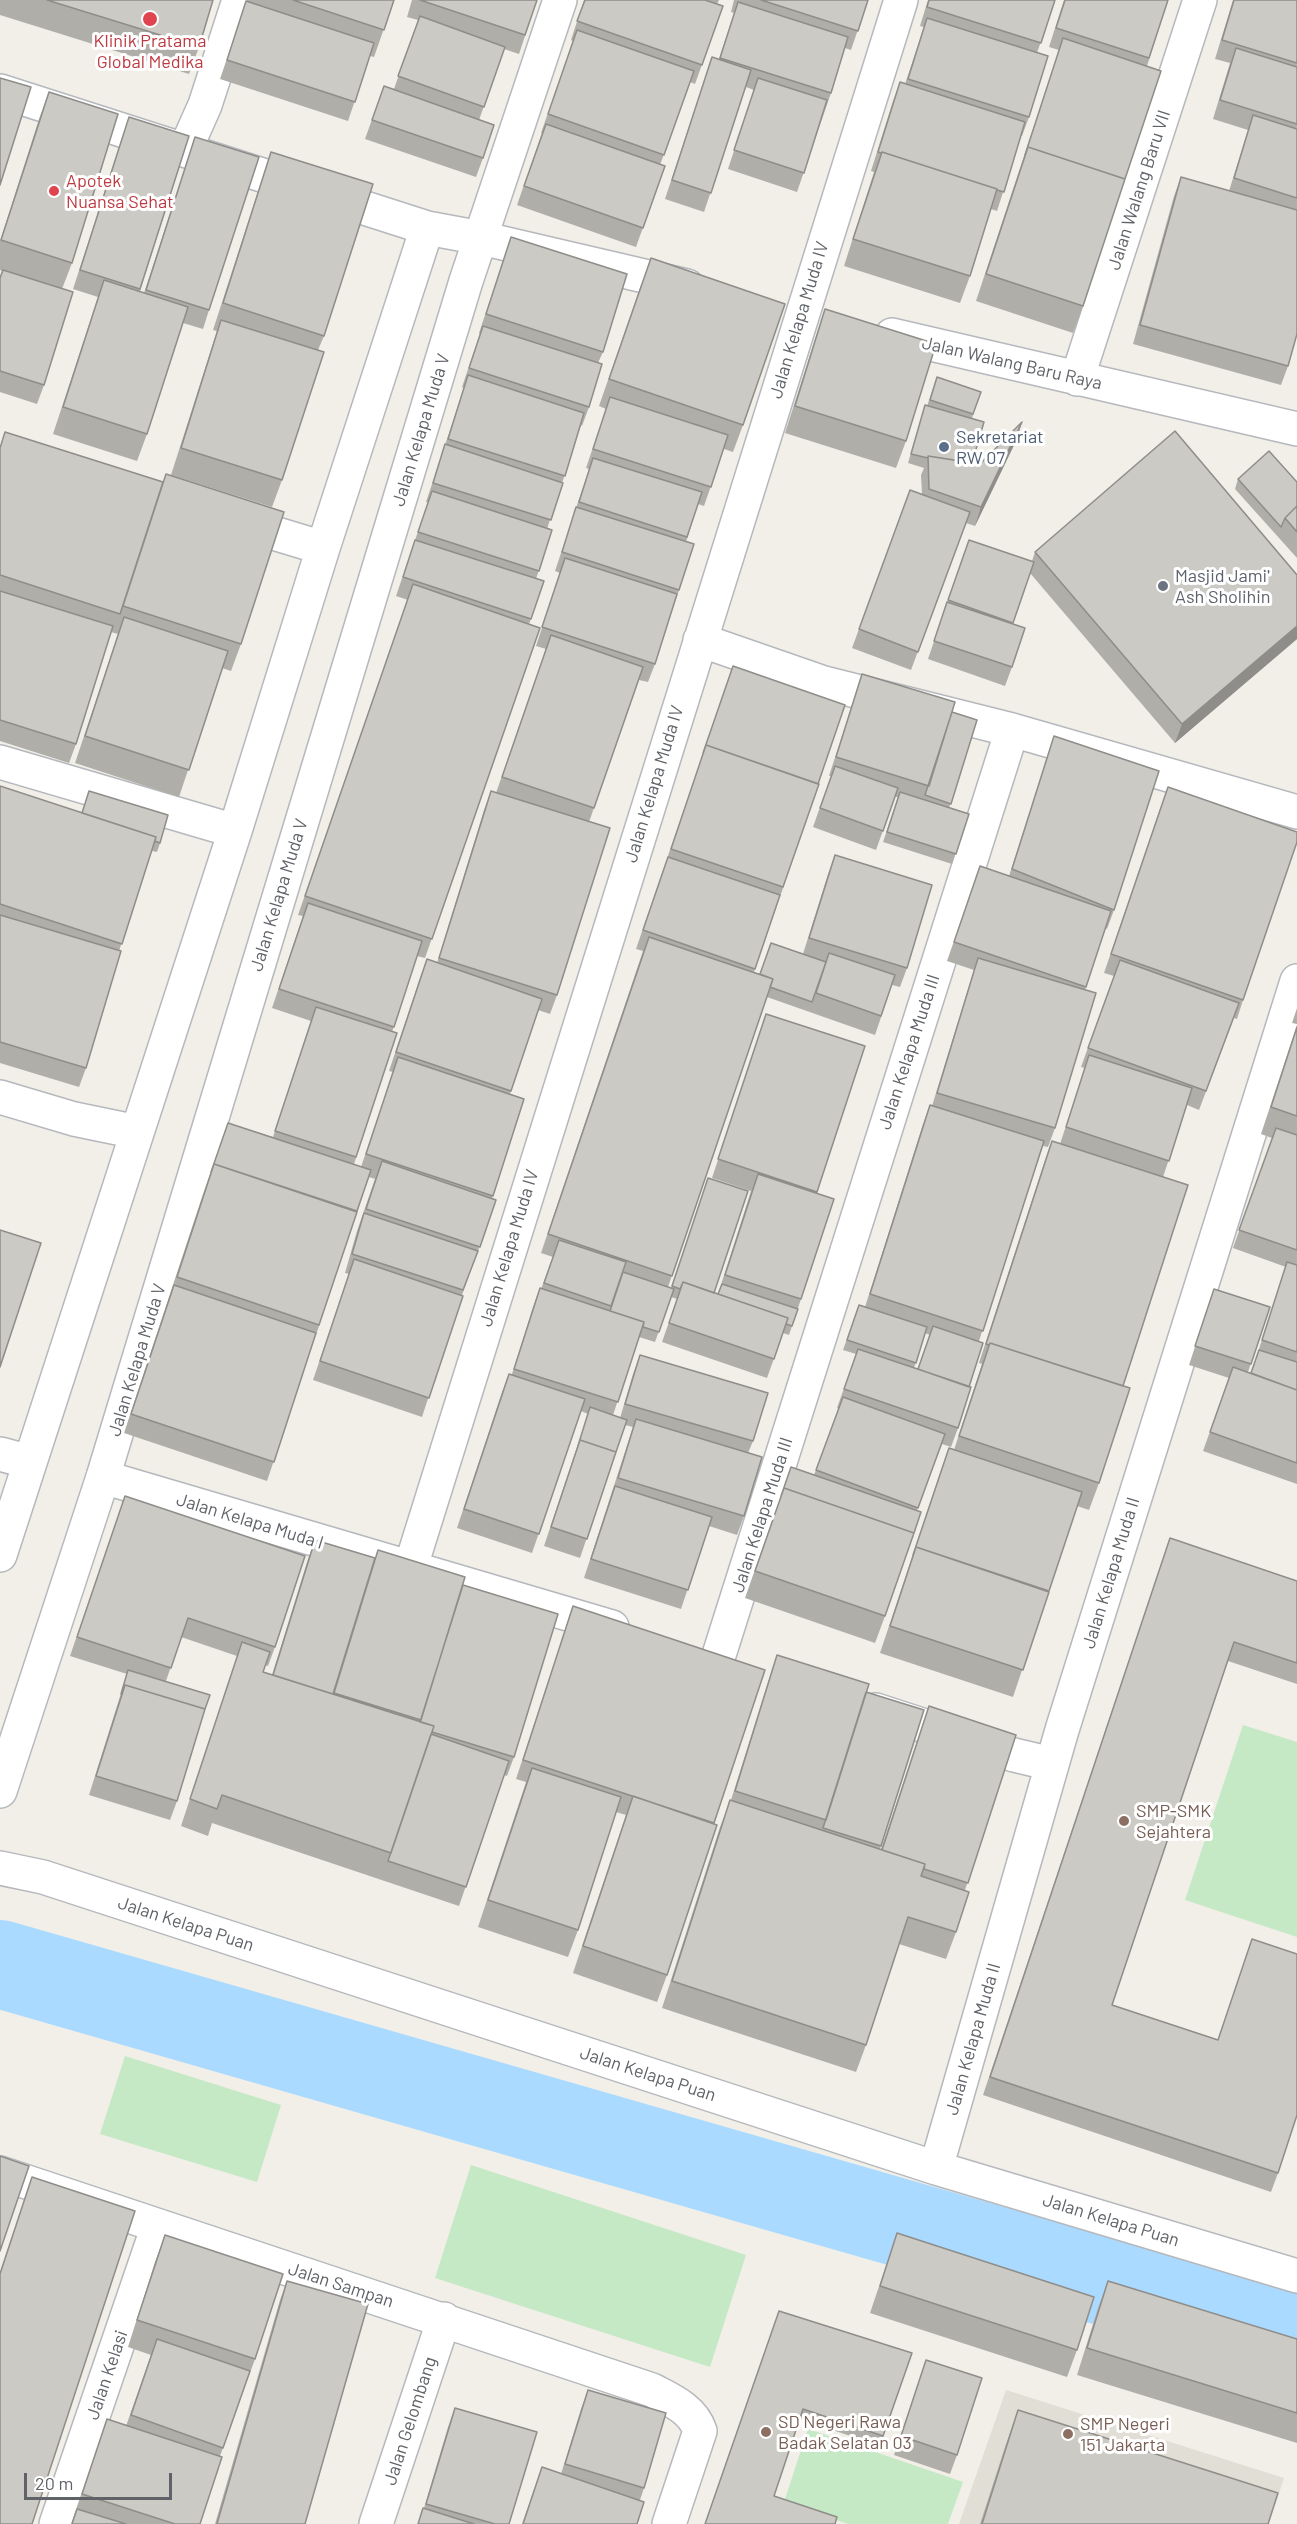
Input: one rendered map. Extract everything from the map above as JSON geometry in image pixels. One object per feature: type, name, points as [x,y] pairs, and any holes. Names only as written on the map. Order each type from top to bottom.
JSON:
[{"type":"street","points":[[185,150],[205,105],[239,0]]},
{"type":"street","name":"Jalan Kelapa Muda V","points":[[0,1791],[103,1477],[481,238],[560,0]]},
{"type":"street","name":"Jalan Kelapa Muda IV","points":[[410,1569],[700,640],[789,310],[901,0]]},
{"type":"street","name":"Jalan Walang Baru VII","points":[[1077,380],[1200,0]]},
{"type":"street","points":[[0,91],[427,228],[481,238],[721,294]]},
{"type":"street","points":[[0,1555],[15,1458],[137,1132],[427,228]]},
{"type":"street","name":"Jalan Walang Baru Raya","points":[[789,310],[1077,380],[1297,429]]},
{"type":"street","points":[[204,512],[323,548]]},
{"type":"street","points":[[700,640],[824,683],[1012,730],[1297,812]]},
{"type":"street","name":"Jalan Kelapa Muda III","points":[[718,1658],[1012,730]]},
{"type":"street","points":[[0,762],[235,831]]},
{"type":"street","name":"Jalan Kelapa Muda II","points":[[936,2168],[1052,1764],[1297,981]]},
{"type":"street","points":[[0,1097],[74,1119],[137,1132]]},
{"type":"street","name":"Jalan Kelapa Muda I","points":[[103,1477],[638,1635]]},
{"type":"street","points":[[684,1648],[751,1669]]},
{"type":"street","points":[[850,1701],[1014,1755],[1052,1764]]},
{"type":"street","name":"Jalan Kelapa Puan","points":[[0,1868],[43,1877],[936,2168],[1297,2276]]},
{"type":"street","name":"Jalan Sampan","points":[[0,2173],[444,2319],[651,2390],[680,2405],[696,2419],[700,2431],[669,2524]]},
{"type":"street","name":"Jalan Kelasi","points":[[56,2524],[158,2226]]},
{"type":"street","name":"Jalan Gelombang","points":[[376,2524],[444,2319]]},
{"type":"shaded area","name":"SMP Negeri 151 Jakarta","points":[[1006,2390],[1284,2478],[1269,2524],[959,2524]]},
{"type":"green space","points":[[1243,1725],[1297,1742],[1297,1937],[1185,1900]]},
{"type":"green space","points":[[125,2056],[281,2105],[257,2182],[100,2134]]},
{"type":"green space","points":[[471,2165],[746,2255],[710,2367],[435,2278]]},
{"type":"green space","points":[[808,2429],[963,2482],[948,2524],[848,2524],[784,2502]]},
{"type":"building","points":[[47,0],[213,0],[199,47]]},
{"type":"building","points":[[293,0],[394,0],[384,30]]},
{"type":"building","points":[[420,0],[537,0],[525,35]]},
{"type":"building","points":[[585,0],[705,0],[723,6],[702,65],[577,21]]},
{"type":"building","points":[[761,0],[868,0],[858,31]]},
{"type":"building","points":[[929,0],[1055,0],[1041,43],[927,7]]},
{"type":"building","points":[[1065,0],[1168,0],[1149,58],[1056,28]]},
{"type":"building","points":[[1234,0],[1297,0],[1297,63],[1222,40]]},
{"type":"building","points":[[246,1],[374,43],[355,102],[227,60]]},
{"type":"building","points":[[738,2],[848,37],[831,93],[720,58]]},
{"type":"building","points":[[420,16],[505,47],[484,107],[398,76]]},
{"type":"building","points":[[927,18],[1048,56],[1029,117],[908,79]]},
{"type":"building","points":[[577,30],[694,71],[664,155],[548,114]]},
{"type":"building","points":[[1063,38],[1161,71],[1125,179],[1028,147],[1025,155]]},
{"type":"building","points":[[1236,48],[1297,67],[1297,124],[1220,100]]},
{"type":"building","points":[[712,57],[751,70],[711,193],[672,180]]},
{"type":"building","points":[[0,78],[31,87],[0,185]]},
{"type":"building","points":[[758,78],[827,100],[804,173],[734,150]]},
{"type":"building","points":[[900,82],[1025,122],[1004,192],[878,152]]},
{"type":"building","points":[[384,86],[494,125],[483,158],[372,120]]},
{"type":"building","name":"Apotek Nuansa Sehat","points":[[49,92],[118,114],[72,263],[1,240]]},
{"type":"building","points":[[1253,115],[1297,129],[1297,198],[1234,178]]},
{"type":"building","points":[[129,117],[189,136],[140,289],[80,270]]},
{"type":"building","points":[[546,124],[665,166],[643,228],[524,186]]},
{"type":"building","points":[[195,137],[259,157],[209,310],[146,290]]},
{"type":"building","points":[[1028,147],[1125,179],[1083,306],[986,274]]},
{"type":"building","points":[[271,152],[373,184],[324,336],[223,303]]},
{"type":"building","points":[[882,152],[997,189],[970,276],[853,239]]},
{"type":"building","points":[[1181,177],[1297,210],[1297,334],[1288,366],[1140,325]]},
{"type":"building","points":[[511,237],[627,274],[603,352],[486,314]]},
{"type":"building","points":[[651,258],[785,304],[743,425],[609,379]]},
{"type":"building","points":[[3,270],[73,292],[44,385],[0,371],[0,278]]},
{"type":"building","points":[[104,280],[188,307],[147,434],[63,407]]},
{"type":"building","points":[[825,309],[936,344],[906,441],[795,406]]},
{"type":"building","points":[[221,320],[324,352],[282,480],[181,448]]},
{"type":"building","points":[[483,326],[602,364],[589,407],[469,368]]},
{"type":"building","points":[[468,375],[584,413],[565,476],[448,439]]},
{"type":"building","points":[[937,377],[981,392],[973,414],[930,400]]},
{"type":"building","points":[[610,397],[728,435],[711,487],[593,449]]},
{"type":"building","name":"Sekretariat RW 07","points":[[925,405],[984,422],[972,463],[911,454]]},
{"type":"building","points":[[1022,422],[981,507],[929,489],[928,456],[980,464]]},
{"type":"building","name":"Masjid Jami' Ash Sholihin","points":[[1175,431],[1297,575],[1297,626],[1182,724],[1035,552]]},
{"type":"building","points":[[5,432],[163,482],[120,614],[0,575],[0,448]]},
{"type":"building","points":[[445,444],[563,483],[551,520],[433,483]]},
{"type":"building","points":[[1269,451],[1297,482],[1297,506],[1285,518],[1281,527],[1238,479]]},
{"type":"building","points":[[593,458],[702,492],[687,537],[579,502]]},
{"type":"building","points":[[166,474],[284,512],[241,644],[123,606]]},
{"type":"building","points":[[910,490],[970,512],[918,652],[859,629]]},
{"type":"building","points":[[432,491],[552,530],[539,571],[418,532]]},
{"type":"building","points":[[1297,506],[1297,532],[1285,518]]},
{"type":"building","points":[[576,507],[694,544],[679,590],[562,552]]},
{"type":"building","points":[[415,540],[544,581],[531,619],[403,577]]},
{"type":"building","points":[[969,540],[1034,562],[1013,623],[948,600]]},
{"type":"building","points":[[565,558],[677,594],[655,664],[542,627]]},
{"type":"building","points":[[413,584],[540,628],[432,939],[305,896]]},
{"type":"building","points":[[0,591],[113,626],[76,744],[0,720]]},
{"type":"building","points":[[947,602],[1025,628],[1012,667],[934,641]]},
{"type":"building","points":[[124,617],[228,651],[189,770],[85,736]]},
{"type":"building","points":[[551,635],[643,667],[594,808],[502,777]]},
{"type":"building","points":[[733,666],[845,705],[818,784],[706,745],[703,753]]},
{"type":"building","points":[[862,674],[955,702],[929,786],[836,757]]},
{"type":"building","points":[[952,712],[977,720],[951,804],[925,795]]},
{"type":"building","points":[[1054,736],[1159,771],[1114,910],[1012,869]]},
{"type":"building","points":[[706,745],[819,784],[783,887],[671,849]]},
{"type":"building","points":[[835,766],[898,788],[883,831],[820,808]]},
{"type":"building","points":[[0,786],[156,837],[122,944],[0,904]]},
{"type":"building","points":[[1168,787],[1297,832],[1297,842],[1243,1000],[1111,954]]},
{"type":"building","points":[[89,791],[168,815],[160,843],[155,841],[156,837],[82,813]]},
{"type":"building","points":[[491,791],[610,828],[557,995],[439,958]]},
{"type":"building","points":[[900,792],[969,814],[956,854],[887,832]]},
{"type":"building","points":[[835,855],[932,885],[907,968],[809,938]]},
{"type":"building","points":[[668,857],[780,895],[755,969],[643,930]]},
{"type":"building","points":[[980,866],[1111,911],[1086,987],[954,942]]},
{"type":"building","points":[[308,903],[422,941],[394,1027],[279,989]]},
{"type":"building","points":[[0,915],[121,951],[86,1068],[0,1042]]},
{"type":"building","points":[[649,937],[773,979],[672,1276],[548,1234]]},
{"type":"building","points":[[771,943],[826,962],[812,1002],[770,987],[773,979],[760,974]]},
{"type":"building","points":[[829,953],[895,975],[881,1016],[816,993]]},
{"type":"building","points":[[978,958],[1096,993],[1055,1128],[937,1093]]},
{"type":"building","points":[[427,959],[542,999],[511,1091],[396,1052]]},
{"type":"building","points":[[1120,960],[1239,1003],[1206,1091],[1088,1048]]},
{"type":"building","points":[[316,1007],[397,1033],[356,1157],[275,1131]]},
{"type":"building","points":[[766,1014],[865,1046],[817,1192],[718,1159]]},
{"type":"building","points":[[1297,1027],[1297,1116],[1271,1107]]},
{"type":"building","points":[[1089,1055],[1192,1088],[1169,1161],[1066,1127]]},
{"type":"building","points":[[398,1057],[524,1099],[493,1196],[366,1154]]},
{"type":"building","points":[[930,1105],[1044,1141],[983,1331],[870,1294]]},
{"type":"building","points":[[228,1123],[371,1170],[357,1211],[214,1164],[211,1172]]},
{"type":"building","points":[[1276,1128],[1297,1135],[1297,1250],[1239,1230]]},
{"type":"building","points":[[1052,1141],[1188,1185],[1123,1386],[990,1343],[986,1344]]},
{"type":"building","points":[[382,1161],[496,1200],[480,1247],[366,1209]]},
{"type":"building","points":[[214,1164],[357,1212],[319,1325],[177,1277]]},
{"type":"building","points":[[758,1174],[834,1199],[801,1299],[725,1275]]},
{"type":"building","points":[[708,1178],[748,1191],[714,1293],[683,1282],[680,1289],[672,1286]]},
{"type":"building","points":[[364,1213],[478,1251],[463,1290],[352,1254]]},
{"type":"building","points":[[0,1230],[41,1243],[0,1367]]},
{"type":"building","points":[[559,1240],[626,1262],[611,1306],[544,1283]]},
{"type":"building","points":[[354,1259],[463,1296],[429,1398],[320,1361]]},
{"type":"building","points":[[1287,1262],[1297,1265],[1297,1352],[1262,1340]]},
{"type":"building","points":[[623,1272],[674,1289],[659,1332],[643,1327],[644,1322],[610,1311]]},
{"type":"building","points":[[683,1282],[788,1318],[774,1359],[669,1323]]},
{"type":"building","points":[[722,1284],[798,1309],[792,1326],[786,1324],[788,1318],[718,1294]]},
{"type":"building","points":[[174,1285],[316,1333],[274,1462],[131,1414]]},
{"type":"building","points":[[540,1288],[644,1322],[618,1402],[514,1369]]},
{"type":"building","points":[[1214,1289],[1270,1307],[1251,1364],[1195,1346]]},
{"type":"building","points":[[859,1305],[927,1327],[916,1363],[847,1340]]},
{"type":"building","points":[[933,1326],[983,1343],[969,1387],[918,1369]]},
{"type":"building","points":[[990,1343],[1130,1388],[1099,1483],[959,1436]]},
{"type":"building","points":[[858,1349],[971,1387],[958,1428],[844,1389]]},
{"type":"building","points":[[1259,1350],[1297,1362],[1297,1390],[1251,1373]]},
{"type":"building","points":[[640,1355],[768,1393],[753,1441],[625,1404]]},
{"type":"building","points":[[1233,1367],[1297,1390],[1297,1463],[1210,1432]]},
{"type":"building","points":[[509,1374],[585,1399],[539,1534],[464,1509]]},
{"type":"building","points":[[843,1397],[945,1434],[918,1508],[816,1470]]},
{"type":"building","points":[[590,1407],[627,1420],[616,1452],[580,1440],[577,1449]]},
{"type":"building","points":[[636,1419],[762,1457],[744,1516],[618,1478]]},
{"type":"building","points":[[580,1440],[616,1452],[587,1539],[551,1527]]},
{"type":"building","points":[[949,1448],[1082,1492],[1049,1591],[916,1547],[913,1555]]},
{"type":"building","points":[[791,1467],[921,1512],[914,1533],[784,1488],[781,1496]]},
{"type":"building","points":[[615,1486],[712,1517],[688,1590],[591,1559]]},
{"type":"building","points":[[784,1488],[914,1533],[885,1616],[755,1571]]},
{"type":"building","points":[[125,1496],[305,1556],[275,1647],[188,1618],[171,1668],[77,1637]]},
{"type":"building","name":"SMP-SMK Sejahtera","points":[[1170,1538],[1297,1581],[1297,1663],[1234,1642],[1112,2005],[1218,2040],[1252,1939],[1297,1954],[1297,2115],[1278,2173],[990,2077]]},
{"type":"building","points":[[315,1540],[375,1558],[333,1694],[273,1675]]},
{"type":"building","points":[[916,1547],[1049,1592],[1023,1670],[890,1626]]},
{"type":"building","points":[[378,1550],[465,1577],[421,1720],[334,1693]]},
{"type":"building","points":[[463,1585],[558,1614],[514,1757],[432,1732],[434,1726],[420,1722]]},
{"type":"building","points":[[573,1606],[765,1670],[714,1823],[523,1760]]},
{"type":"building","points":[[242,1642],[270,1652],[263,1672],[434,1726],[391,1853],[222,1795],[217,1809],[190,1799]]},
{"type":"building","points":[[777,1655],[869,1684],[826,1820],[735,1791]]},
{"type":"building","points":[[128,1670],[210,1695],[205,1709],[125,1685],[121,1694]]},
{"type":"building","points":[[125,1685],[205,1709],[177,1801],[96,1776]]},
{"type":"building","points":[[866,1692],[924,1710],[881,1846],[823,1828]]},
{"type":"building","points":[[929,1706],[1016,1735],[968,1883],[924,1869],[925,1864],[882,1850]]},
{"type":"building","points":[[431,1734],[509,1761],[466,1887],[388,1861]]},
{"type":"building","points":[[532,1768],[621,1797],[578,1930],[488,1900]]},
{"type":"building","points":[[633,1796],[717,1825],[667,1975],[583,1946]]},
{"type":"building","points":[[730,1800],[925,1864],[921,1876],[969,1892],[956,1932],[908,1917],[866,2045],[672,1981]]},
{"type":"building","points":[[0,2156],[29,2166],[0,2251]]},
{"type":"building","points":[[32,2177],[135,2211],[32,2524],[0,2524],[0,2274]]},
{"type":"building","points":[[897,2233],[1094,2297],[1077,2350],[880,2286]]},
{"type":"building","points":[[165,2235],[283,2274],[255,2359],[137,2320]]},
{"type":"building","points":[[287,2281],[368,2304],[305,2524],[217,2524]]},
{"type":"building","points":[[1108,2281],[1297,2339],[1297,2413],[1087,2348]]},
{"type":"building","name":"SD Negeri Rawa Badak Selatan 03","points":[[779,2311],[912,2353],[883,2436],[803,2409],[774,2496],[837,2517],[835,2524],[705,2524]]},
{"type":"building","points":[[157,2339],[250,2371],[223,2448],[131,2415]]},
{"type":"building","points":[[926,2360],[982,2378],[957,2455],[901,2436]]},
{"type":"building","points":[[588,2390],[666,2413],[644,2488],[565,2464]]},
{"type":"building","points":[[455,2408],[537,2432],[509,2524],[495,2524],[426,2504]]},
{"type":"building","name":"SMP Negeri 151 Jakarta","points":[[1018,2410],[1278,2493],[1268,2524],[982,2524]]},
{"type":"building","points":[[107,2419],[222,2457],[200,2524],[175,2524],[82,2494]]},
{"type":"building","points":[[542,2467],[644,2502],[637,2524],[523,2524]]},
{"type":"building","points":[[423,2508],[474,2524],[418,2524]]},
{"type":"building","points":[[77,2509],[126,2524],[72,2524]]},
{"type":"waterway","points":[[0,1964],[1297,2337]]},
{"type":"place","name":"Klinik Pratama Global Medika","points":[[150,19]]},
{"type":"place","name":"Apotek Nuansa Sehat","points":[[54,191]]},
{"type":"place","name":"Sekretariat RW 07","points":[[944,447]]},
{"type":"place","name":"Masjid Jami' Ash Sholihin","points":[[1163,586]]},
{"type":"place","name":"SMP-SMK Sejahtera","points":[[1124,1821]]},
{"type":"place","name":"SD Negeri Rawa Badak Selatan 03","points":[[766,2432]]},
{"type":"place","name":"SMP Negeri 151 Jakarta","points":[[1068,2434]]}]
